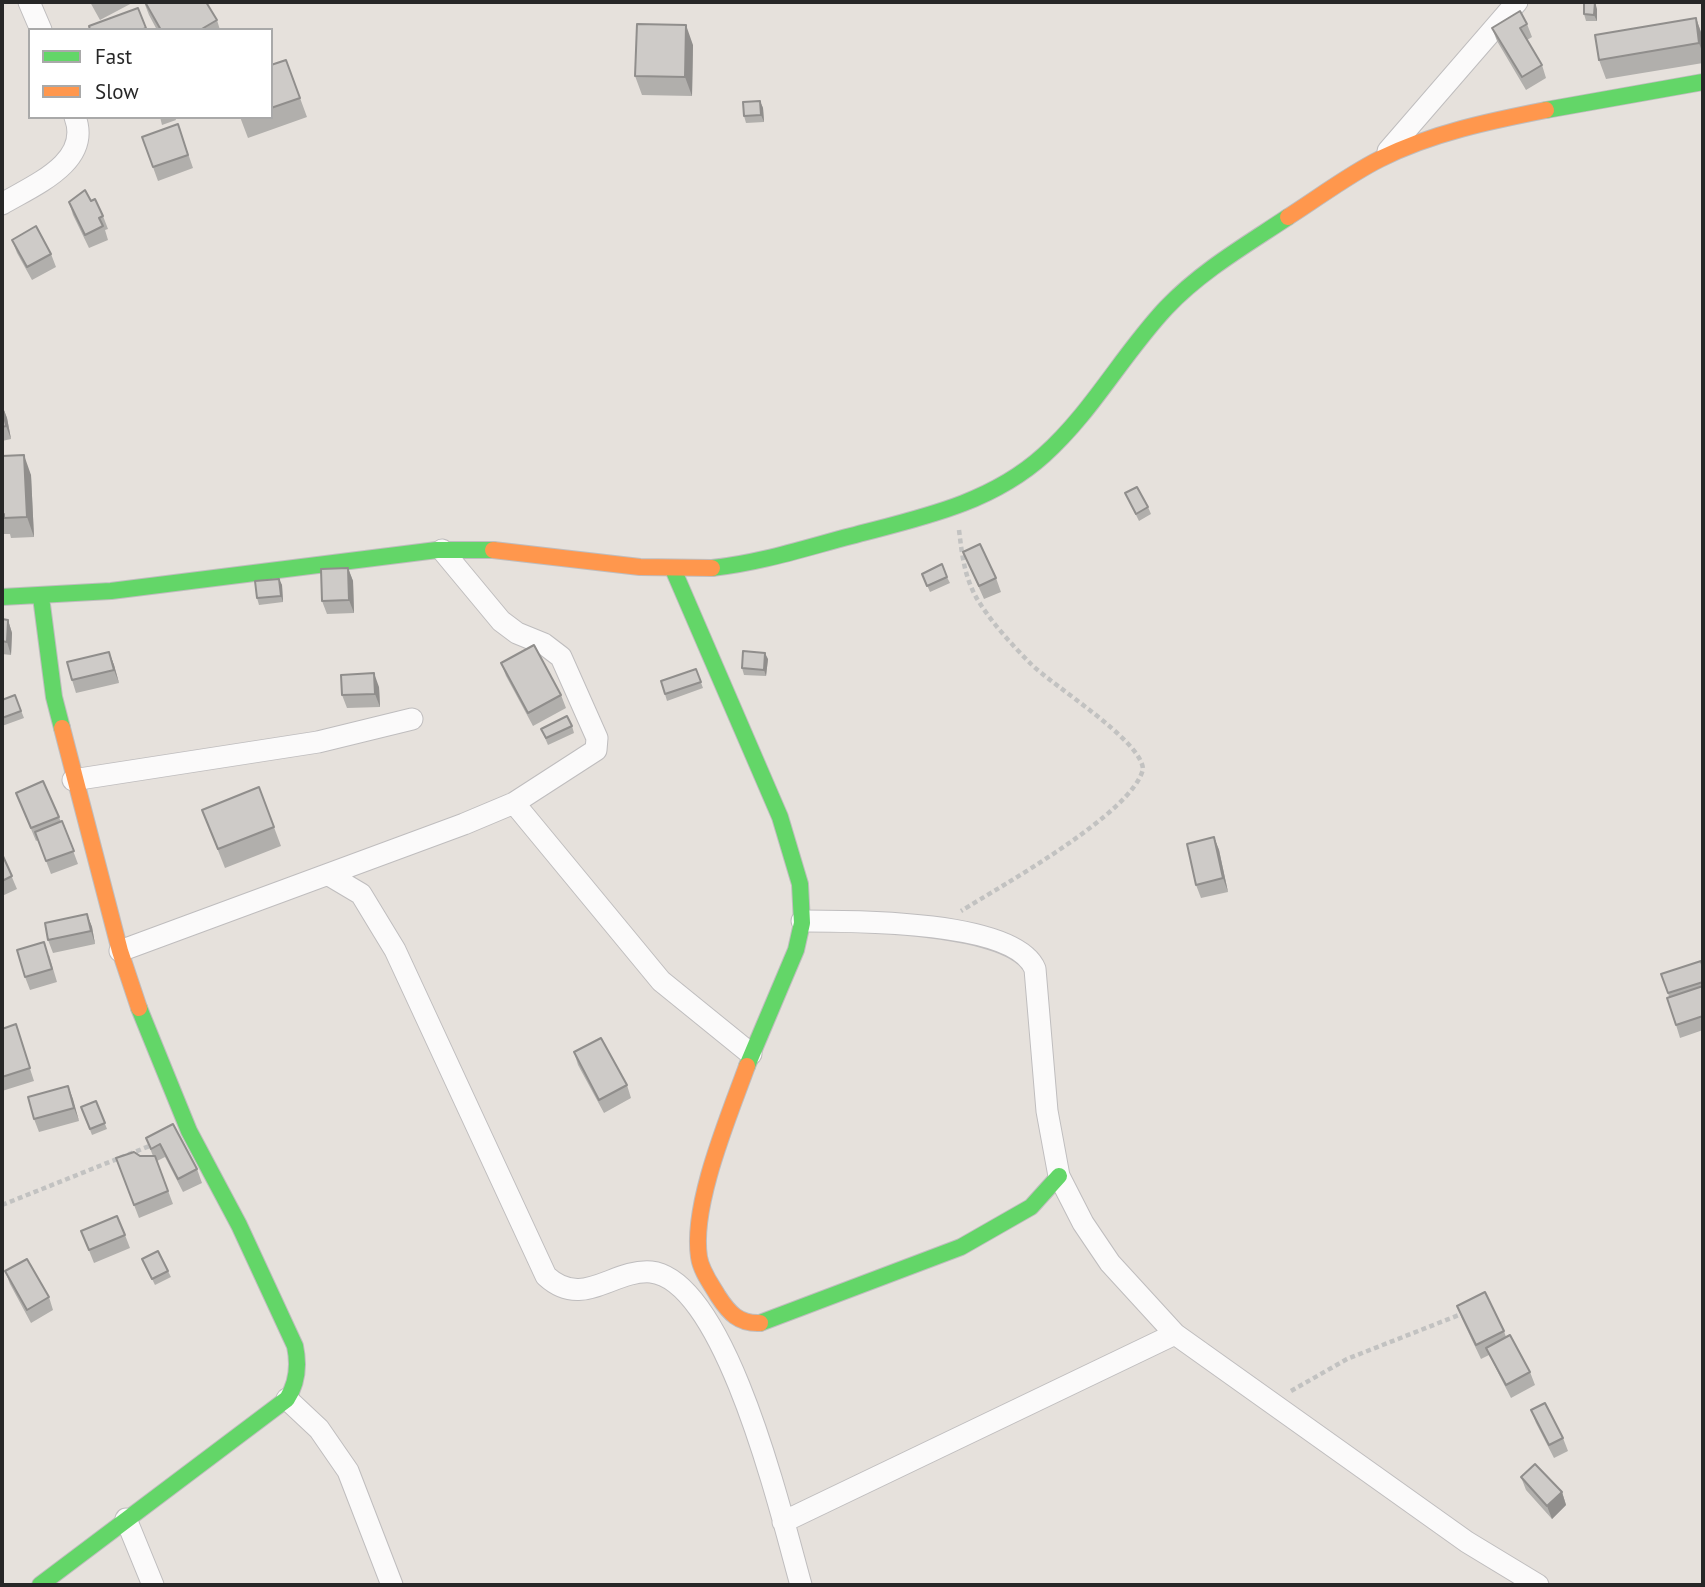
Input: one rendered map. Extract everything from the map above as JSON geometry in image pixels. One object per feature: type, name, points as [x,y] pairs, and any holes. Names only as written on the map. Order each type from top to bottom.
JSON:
[{"type":"street","points":[[29,2],[40,28]]},
{"type":"street","points":[[1381,159],[1517,2]]},
{"type":"street","points":[[2,597],[41,597],[443,550],[509,551],[673,569],[728,566],[793,552],[956,507],[1016,478],[1080,421],[1162,312],[1192,282],[1223,258],[1381,159],[1504,118],[1657,86],[1703,82]]},
{"type":"street","points":[[2,204],[69,160],[79,146],[80,130],[76,119]]},
{"type":"street","points":[[120,951],[329,875],[514,803],[593,753],[598,742],[561,657],[544,644],[508,627],[443,550]]},
{"type":"street","points":[[673,569],[743,733],[783,816],[801,888],[802,921],[793,956],[751,1054],[700,1219],[698,1245],[702,1268],[725,1308],[733,1317],[747,1323],[767,1322],[961,1247],[1031,1207],[1059,1176]]},
{"type":"street","points":[[40,1585],[287,1399],[294,1388],[298,1362],[295,1346],[239,1225],[189,1131],[142,1016],[120,951],[73,780],[54,697],[41,597]]},
{"type":"street","points":[[73,780],[318,741],[412,719]]},
{"type":"street","points":[[514,803],[660,981],[751,1054]]},
{"type":"street","points":[[329,875],[361,894],[395,950],[546,1276],[555,1284],[578,1291],[650,1272],[679,1285],[700,1310],[732,1365],[802,1585]]},
{"type":"street","points":[[802,921],[855,921],[933,928],[1006,942],[1032,961],[1047,1111],[1059,1176],[1097,1246],[1175,1334],[1264,1400],[1467,1542],[1538,1585]]},
{"type":"street","points":[[783,1522],[1175,1334]]},
{"type":"street","points":[[287,1399],[320,1429],[348,1471],[393,1585]]},
{"type":"street","points":[[126,1519],[153,1585]]},
{"type":"path","points":[[933,928],[1036,865],[1117,806],[1136,787],[1143,769],[1137,754],[1126,743],[1088,708],[1054,686],[1030,663],[977,598],[964,571],[956,507]]},
{"type":"path","points":[[2,1205],[71,1174],[189,1131]]},
{"type":"path","points":[[1264,1400],[1297,1390],[1347,1359],[1468,1311]]},
{"type":"building","points":[[145,2],[206,2],[217,20],[203,28],[160,28]]},
{"type":"building","points":[[1584,2],[1595,2],[1594,15],[1584,14]]},
{"type":"building","points":[[138,8],[146,28],[90,28]]},
{"type":"building","points":[[1520,11],[1527,24],[1520,28],[1542,65],[1522,77],[1492,28]]},
{"type":"building","points":[[1696,18],[1699,43],[1599,60],[1595,35]]},
{"type":"building","points":[[637,24],[686,25],[685,77],[635,76]]},
{"type":"building","points":[[286,60],[300,98],[273,107],[273,64]]},
{"type":"building","points":[[760,101],[761,115],[744,116],[743,102]]},
{"type":"building","points":[[178,124],[188,155],[153,167],[142,137]]},
{"type":"building","points":[[85,190],[91,201],[95,199],[103,216],[99,218],[103,226],[85,235],[69,202]]},
{"type":"building","points":[[36,226],[51,254],[27,267],[12,240]]},
{"type":"building","points":[[2,405],[6,426],[2,427]]},
{"type":"building","points":[[24,455],[27,517],[4,518],[2,456]]},
{"type":"building","points":[[1137,487],[1148,507],[1136,514],[1125,493]]},
{"type":"building","points":[[980,544],[996,578],[979,586],[963,552]]},
{"type":"building","points":[[942,564],[947,577],[927,586],[922,574]]},
{"type":"building","points":[[348,568],[349,600],[322,601],[321,569]]},
{"type":"building","points":[[279,579],[281,596],[257,598],[255,581]]},
{"type":"building","points":[[2,619],[8,620],[7,642],[2,641]]},
{"type":"building","points":[[534,645],[561,695],[528,713],[501,663]]},
{"type":"building","points":[[743,651],[765,653],[764,670],[742,668]]},
{"type":"building","points":[[109,652],[114,670],[72,680],[67,662]]},
{"type":"building","points":[[696,669],[701,682],[665,694],[661,681]]},
{"type":"building","points":[[374,673],[375,694],[342,695],[341,675]]},
{"type":"building","points":[[15,695],[21,711],[2,718],[2,700]]},
{"type":"building","points":[[567,716],[572,726],[546,738],[541,729]]},
{"type":"building","points":[[43,781],[59,817],[31,828],[16,793]]},
{"type":"building","points":[[259,787],[274,827],[218,849],[202,810]]},
{"type":"building","points":[[62,821],[74,851],[46,861],[35,832]]},
{"type":"building","points":[[1214,837],[1223,878],[1196,885],[1187,844]]},
{"type":"building","points":[[2,854],[12,876],[2,881]]},
{"type":"building","points":[[87,914],[91,931],[48,940],[45,923]]},
{"type":"building","points":[[44,942],[52,969],[25,977],[17,950]]},
{"type":"building","points":[[1701,961],[1703,982],[1668,993],[1661,974]]},
{"type":"building","points":[[1703,986],[1703,1016],[1676,1025],[1667,998]]},
{"type":"building","points":[[16,1024],[30,1068],[2,1077],[2,1029]]},
{"type":"building","points":[[601,1038],[627,1085],[599,1100],[574,1052]]},
{"type":"building","points":[[68,1086],[74,1108],[34,1119],[28,1097]]},
{"type":"building","points":[[96,1101],[105,1123],[90,1129],[81,1107]]},
{"type":"building","points":[[173,1124],[197,1169],[178,1179],[160,1144],[151,1149],[146,1138]]},
{"type":"building","points":[[134,1152],[140,1156],[155,1156],[168,1191],[134,1205],[116,1158]]},
{"type":"building","points":[[117,1216],[125,1235],[89,1250],[81,1231]]},
{"type":"building","points":[[158,1251],[168,1271],[152,1279],[142,1259]]},
{"type":"building","points":[[27,1259],[49,1297],[27,1310],[5,1271]]},
{"type":"building","points":[[1485,1292],[1504,1331],[1476,1345],[1457,1306]]},
{"type":"building","points":[[1510,1335],[1530,1372],[1506,1385],[1486,1348]]},
{"type":"building","points":[[1545,1403],[1563,1438],[1549,1445],[1531,1410]]},
{"type":"building","points":[[1535,1464],[1562,1492],[1547,1506],[1521,1477]]},
{"type":"traffic: fast","points":[[1546,110],[1703,82]]},
{"type":"traffic: fast","points":[[712,568],[765,559],[902,523],[953,507],[1001,486],[1023,472],[1061,438],[1166,308],[1224,259],[1288,217]]},
{"type":"traffic: fast","points":[[2,597],[111,591],[437,550],[493,550]]},
{"type":"traffic: fast","points":[[673,569],[780,817],[800,884],[802,923],[796,950],[747,1066]]},
{"type":"traffic: fast","points":[[41,597],[54,697],[62,728]]},
{"type":"traffic: fast","points":[[40,1585],[287,1399],[297,1373],[295,1346],[239,1225],[189,1131],[139,1008]]},
{"type":"traffic: fast","points":[[760,1323],[961,1247],[1031,1207],[1059,1176]]},
{"type":"traffic: slow","points":[[1288,217],[1356,172],[1400,150],[1462,129],[1546,110]]},
{"type":"traffic: slow","points":[[493,550],[640,567],[712,568]]},
{"type":"traffic: slow","points":[[62,728],[120,951],[139,1008]]},
{"type":"traffic: slow","points":[[747,1066],[706,1187],[698,1236],[699,1257],[707,1277],[731,1312],[746,1322],[760,1323]]}]
